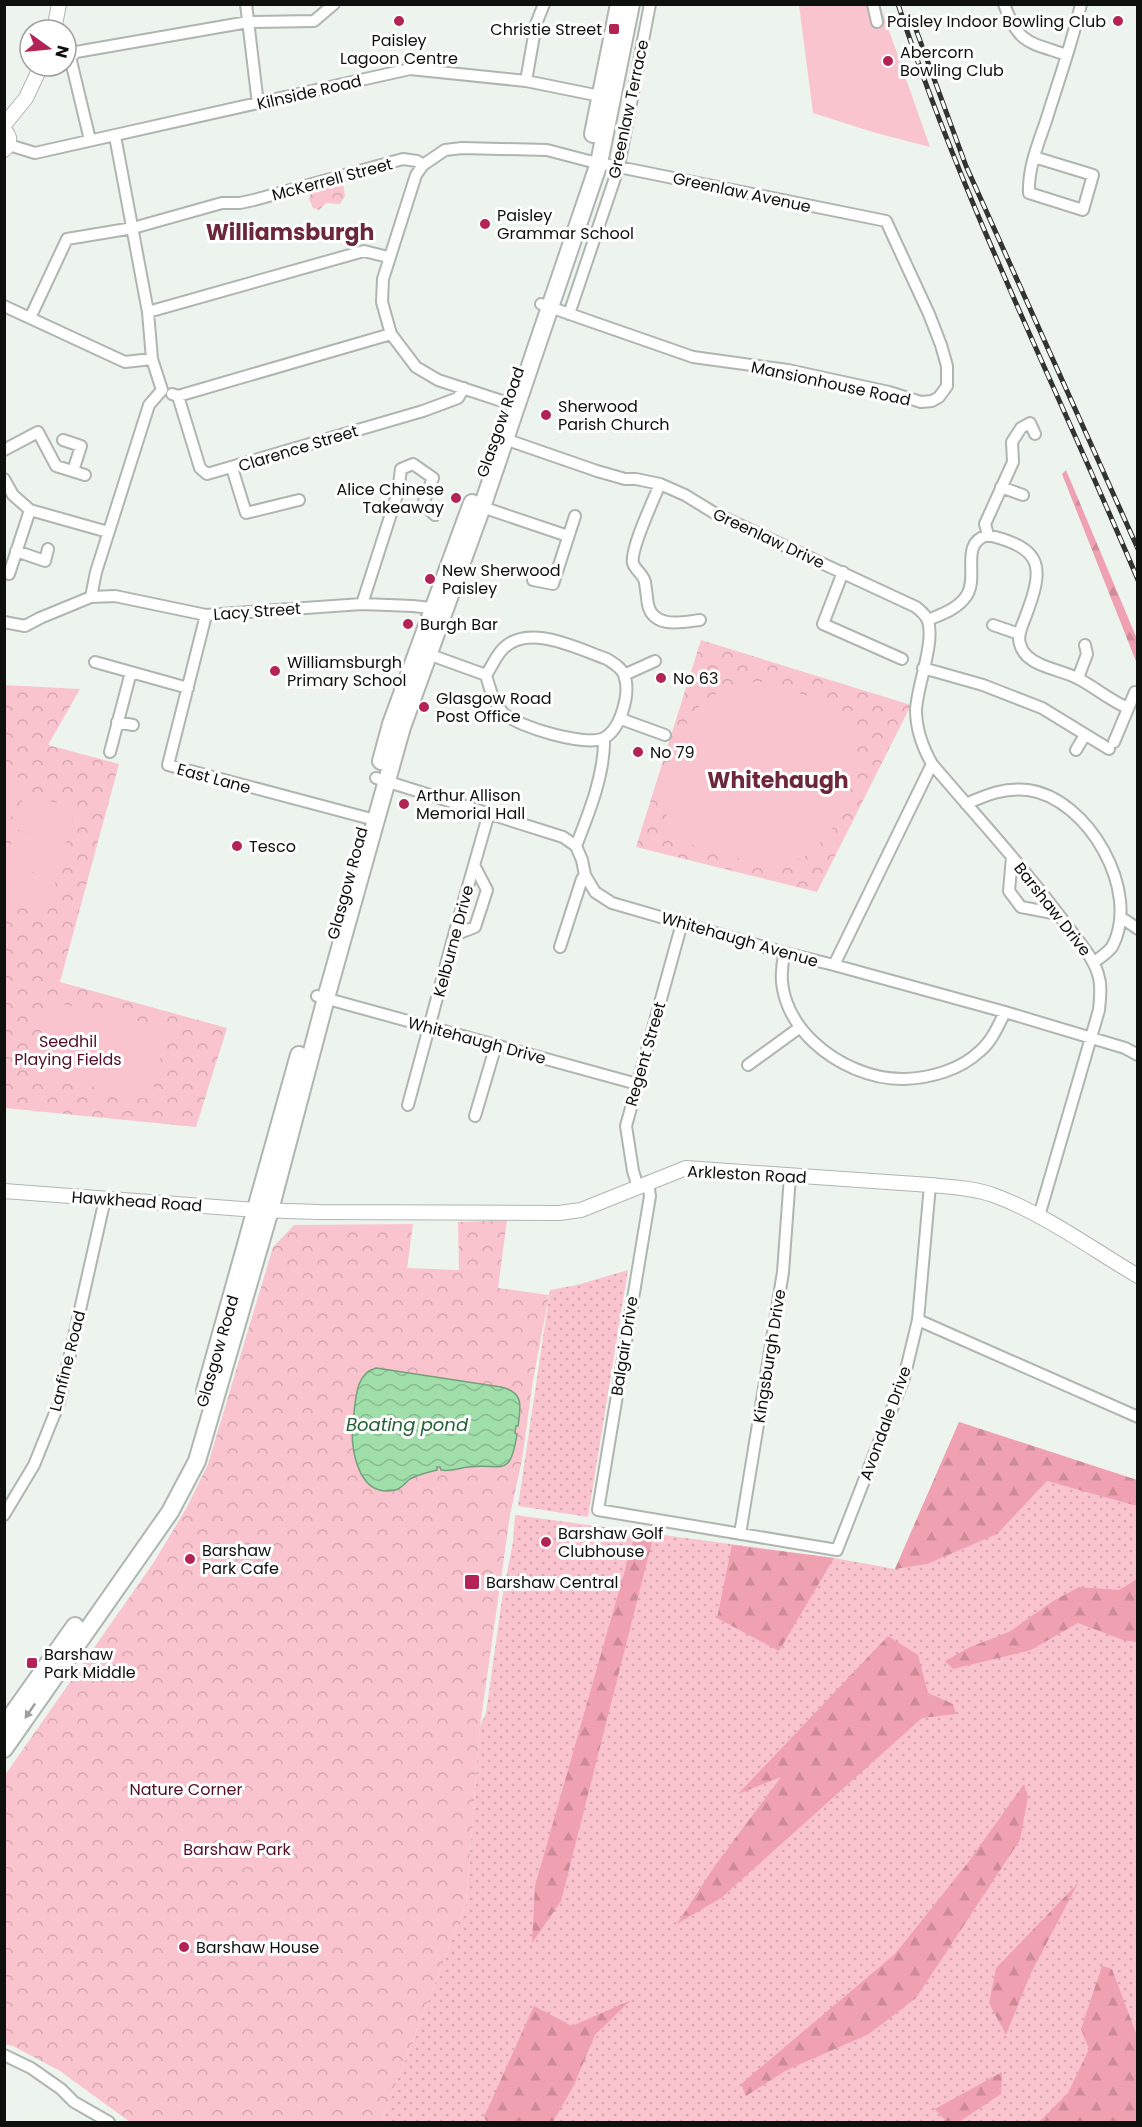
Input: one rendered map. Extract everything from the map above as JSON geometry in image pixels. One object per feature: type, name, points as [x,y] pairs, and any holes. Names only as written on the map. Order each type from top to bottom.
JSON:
[{"type":"main road","name":"Glasgow Road","points":[[4,1749],[170,1512],[200,1450],[381,780],[391,724],[424,652],[440,609],[501,438],[594,162],[619,4]]},
{"type":"main road","name":"Glasgow Road","points":[[605,98],[631,4]]},
{"type":"main road","name":"Glasgow Road","points":[[440,609],[483,507],[501,438]]},
{"type":"main road","name":"Glasgow Road","points":[[4,1726],[155,1516],[185,1462],[264,1210]]},
{"type":"street","points":[[246,4],[258,104]]},
{"type":"street","points":[[90,140],[71,57],[76,52],[248,21],[314,21],[334,4]]},
{"type":"street","points":[[526,81],[536,24],[544,4]]},
{"type":"street","name":"Greenlaw Terrace","points":[[569,314],[619,166],[650,4]]},
{"type":"street","points":[[873,4],[877,22]]},
{"type":"street","points":[[1004,4],[1011,25],[1026,41],[1067,54]]},
{"type":"street","points":[[1034,157],[1093,175],[1083,210],[1029,193],[1034,157],[1074,34],[1080,4]]},
{"type":"street","name":"Kilnside Road","points":[[7,148],[34,153],[410,69],[526,81],[605,98]]},
{"type":"street","points":[[4,124],[26,98],[35,78]]},
{"type":"street","points":[[4,130],[9,135],[7,148]]},
{"type":"street","points":[[115,136],[148,312],[152,359],[162,390]]},
{"type":"street","points":[[512,405],[438,380],[416,367],[391,334],[382,302],[382,279],[388,257],[416,175],[423,165],[445,150],[462,148],[547,150],[594,162]]},
{"type":"street","name":"McKerrell Street","points":[[30,318],[67,239],[134,228],[222,203],[254,200],[403,159],[417,161],[423,165]]},
{"type":"street","name":"Greenlaw Avenue","points":[[594,162],[886,221]]},
{"type":"street","name":"Mansionhouse Road","points":[[545,306],[693,357],[788,370],[889,392],[921,402],[932,400],[939,397],[947,386],[946,366],[941,345],[886,221]]},
{"type":"street","points":[[148,312],[364,251],[388,257]]},
{"type":"street","points":[[4,306],[125,362],[152,359]]},
{"type":"street","points":[[162,390],[178,396],[391,334]]},
{"type":"street","name":"Clarence Street","points":[[178,396],[200,468],[207,474],[423,411],[458,398],[464,388]]},
{"type":"street","points":[[91,597],[108,532],[149,405],[162,390]]},
{"type":"street","points":[[988,535],[985,524],[1013,462],[1012,442],[1016,434],[1030,423],[1035,434]]},
{"type":"street","points":[[4,436],[7,449],[38,432],[56,466],[85,475]]},
{"type":"street","name":"Greenlaw Drive","points":[[501,438],[624,479],[660,484],[685,495],[716,514],[916,607],[928,620]]},
{"type":"street","points":[[63,440],[81,446],[73,471]]},
{"type":"street","points":[[362,604],[398,492],[400,469],[413,464],[433,478],[423,504],[435,515]]},
{"type":"street","points":[[232,468],[246,513],[299,500]]},
{"type":"street","points":[[4,479],[13,495],[30,510],[108,532]]},
{"type":"street","points":[[660,484],[633,551],[634,566],[644,579],[649,608],[661,621],[669,623],[700,620]]},
{"type":"street","points":[[1001,487],[1023,495]]},
{"type":"street","points":[[483,507],[568,536]]},
{"type":"street","points":[[9,574],[30,510]]},
{"type":"street","points":[[533,580],[553,584],[575,516]]},
{"type":"street","points":[[1128,708],[1113,702],[1078,678],[1038,663],[1027,656],[1020,646],[1019,634],[1037,586],[1034,558],[1028,551],[988,535],[975,542],[971,548],[972,579],[965,597],[948,612],[928,620],[930,634],[923,668],[983,685],[1042,708],[1085,735],[1111,746],[1128,708],[1134,692]]},
{"type":"street","points":[[16,551],[45,561],[48,549]]},
{"type":"street","points":[[843,572],[823,624],[902,659]]},
{"type":"street","name":"Lacy Street","points":[[4,622],[25,626],[91,597],[115,596],[206,615],[362,604],[440,609]]},
{"type":"street","name":"East Lane","points":[[206,615],[168,765],[370,818]]},
{"type":"street","points":[[993,624],[1019,634]]},
{"type":"street","points":[[528,637],[542,637],[607,660],[624,675],[626,690],[621,719],[614,730],[604,738],[590,742],[573,740],[521,723],[504,714],[492,697],[486,675],[502,650],[515,641],[528,637]]},
{"type":"street","points":[[1078,678],[1087,654],[1085,645]]},
{"type":"street","points":[[424,652],[486,675]]},
{"type":"street","points":[[624,675],[655,661]]},
{"type":"street","points":[[94,662],[188,688]]},
{"type":"street","name":"Barshaw Drive","points":[[923,668],[916,710],[924,750],[932,764],[1058,914],[1094,962],[1099,975],[1101,992],[1091,1038],[1039,1216]]},
{"type":"street","points":[[110,752],[131,672]]},
{"type":"street","points":[[621,719],[665,735]]},
{"type":"street","points":[[117,722],[133,725]]},
{"type":"street","points":[[1076,750],[1085,735]]},
{"type":"street","points":[[381,780],[563,837],[576,846],[601,774],[605,756],[604,738]]},
{"type":"street","points":[[834,964],[932,764]]},
{"type":"street","points":[[966,804],[1007,790],[1041,793],[1054,798],[1077,814],[1103,841],[1117,867],[1125,892],[1125,920],[1112,948],[1094,962]]},
{"type":"street","name":"Kelburne Drive","points":[[408,1105],[489,813]]},
{"type":"street","name":"Whitehaugh Avenue","points":[[576,846],[585,875],[595,892],[612,903],[784,953],[834,964],[1005,1012],[1125,1048],[1137,1055]]},
{"type":"street","points":[[1012,857],[1009,891],[1021,907],[1058,914]]},
{"type":"street","points":[[454,935],[475,927],[487,891],[474,865]]},
{"type":"street","points":[[560,947],[585,875]]},
{"type":"street","points":[[1125,920],[1137,929]]},
{"type":"street","name":"Regent Street","points":[[643,1185],[633,1171],[626,1126],[682,923]]},
{"type":"street","points":[[784,953],[781,970],[783,993],[799,1028],[828,1055],[856,1069],[903,1079],[939,1074],[955,1069],[981,1051],[996,1032],[1005,1012]]},
{"type":"street","name":"Whitehaugh Drive","points":[[321,997],[638,1084]]},
{"type":"street","points":[[748,1065],[799,1028]]},
{"type":"street","points":[[475,1116],[496,1046]]},
{"type":"street","name":"Arkleston Road","points":[[264,1210],[559,1213],[582,1210],[686,1168],[930,1185],[982,1191],[994,1195],[1039,1216],[1137,1276]]},
{"type":"street","name":"Kingsburgh Drive","points":[[740,1534],[783,1272],[790,1176]]},
{"type":"street","name":"Balgair Drive","points":[[643,1185],[650,1196],[598,1510],[740,1534]]},
{"type":"street","name":"Avondale Drive","points":[[740,1534],[837,1550],[904,1378],[918,1320],[930,1185]]},
{"type":"street","name":"Hawkhead Road","points":[[4,1191],[264,1210]]},
{"type":"street","name":"Lanfine Road","points":[[4,1515],[34,1465],[59,1403],[105,1198]]},
{"type":"street","points":[[918,1320],[1137,1417]]},
{"type":"street","points":[[4,2055],[31,2067],[61,2089],[74,2102],[109,2122]]},
{"type":"green space","points":[[799,5],[880,5],[930,147],[813,113]]},
{"type":"green space","points":[[343,183],[345,196],[340,204],[326,203],[319,210],[313,208],[309,199],[311,192]]},
{"type":"green space","points":[[1066,470],[1137,639],[1137,664],[1062,474]]},
{"type":"green space","points":[[701,640],[911,705],[817,892],[636,847]]},
{"type":"green space","points":[[758,681],[825,701],[853,732],[857,760],[831,832],[808,855],[780,866],[750,862],[693,845],[672,829],[660,798],[670,761],[688,721],[702,703],[728,687]]},
{"type":"green space","name":"Seedhil Playing Fields","points":[[4,685],[80,689],[48,745],[119,764],[60,982],[227,1028],[196,1127],[5,1108]]},
{"type":"green space","points":[[4,774],[21,778],[5,839]]},
{"type":"green space","points":[[24,794],[75,808],[66,843],[15,829]]},
{"type":"green space","points":[[15,830],[65,843],[56,878],[5,865]]},
{"type":"green space","points":[[5,866],[56,880],[47,914],[5,903]]},
{"type":"green space","points":[[49,1001],[167,1028],[151,1100],[32,1073]]},
{"type":"green space","name":"Barshaw Park","points":[[507,1220],[498,1288],[549,1295],[533,1380],[522,1460],[510,1515],[480,1726],[466,1904],[381,2122],[130,2122],[60,2071],[5,2044],[5,1775],[154,1562],[187,1507],[208,1464],[273,1247],[294,1225],[413,1224],[407,1268],[459,1270],[458,1222]]},
{"type":"green space","points":[[628,1270],[588,1517],[518,1506],[550,1290],[577,1285]]},
{"type":"green space","points":[[959,1422],[1137,1480],[1137,2122],[381,2122],[466,1904],[480,1726],[486,1713],[502,1599],[513,1542],[515,1515],[834,1558],[895,1569]]},
{"type":"green space","points":[[959,1422],[1137,1480],[1137,1506],[1047,1481],[997,1534],[927,1564],[895,1569]]},
{"type":"green space","points":[[636,1531],[654,1534],[561,1901],[532,1943],[535,1886]]},
{"type":"green space","points":[[732,1545],[834,1558],[779,1651],[717,1618]]},
{"type":"green space","points":[[1137,1579],[1137,1642],[1123,1640],[1078,1623],[1031,1650],[953,1669],[945,1661],[970,1647],[1009,1632],[1053,1601],[1079,1587],[1119,1590]]},
{"type":"green space","points":[[888,1636],[918,1655],[928,1693],[953,1704],[956,1714],[922,1718],[721,1898],[677,1924],[714,1867],[781,1777],[738,1794]]},
{"type":"green space","points":[[1024,1784],[1028,1796],[1020,1840],[916,1998],[869,2034],[787,2070],[746,2096],[741,2084],[895,1954],[966,1865]]},
{"type":"green space","points":[[1078,1883],[1030,1975],[1006,2035],[989,2003],[996,1968]]},
{"type":"green space","points":[[1102,1966],[1112,1969],[1137,2036],[1137,2122],[1039,2122],[1068,2093],[1089,2049],[1081,2029]]},
{"type":"green space","points":[[631,2000],[595,2035],[574,2085],[553,2122],[487,2122],[484,2117],[534,2006],[572,2026]]},
{"type":"green space","points":[[1002,2072],[1001,2094],[959,2122],[947,2122],[935,2109]]},
{"type":"water","name":"Boating pond","points":[[376,1368],[501,1387],[514,1392],[519,1401],[520,1412],[514,1448],[508,1463],[497,1467],[481,1466],[448,1471],[437,1467],[437,1470],[410,1479],[397,1489],[383,1491],[374,1488],[366,1481],[356,1462],[352,1430],[355,1430],[353,1421],[360,1382],[369,1371]]},
{"type":"railway","points":[[898,4],[924,78],[981,223],[1138,580]]},
{"type":"railway","points":[[911,16],[966,166],[1138,549]]},
{"type":"place","name":"Paisley Lagoon Centre","points":[[399,21]]},
{"type":"place","name":"Paisley Indoor Bowling Club","points":[[1118,21]]},
{"type":"place","name":"Christie Street","points":[[614,29]]},
{"type":"place","name":"Abercorn Bowling Club","points":[[888,61]]},
{"type":"place","name":"Paisley Grammar School","points":[[485,224]]},
{"type":"place","name":"Sherwood Parish Church","points":[[546,415]]},
{"type":"place","name":"Alice Chinese Takeaway","points":[[456,498]]},
{"type":"place","name":"New Sherwood Paisley","points":[[430,579]]},
{"type":"place","name":"Burgh Bar","points":[[408,624]]},
{"type":"place","name":"Williamsburgh Primary School","points":[[275,671]]},
{"type":"place","name":"No 63","points":[[661,678]]},
{"type":"place","name":"Glasgow Road Post Office","points":[[424,707]]},
{"type":"place","name":"No 79","points":[[638,752]]},
{"type":"place","name":"Arthur Allison Memorial Hall","points":[[404,804]]},
{"type":"place","name":"Tesco","points":[[237,846]]},
{"type":"place","name":"Barshaw Golf Clubhouse","points":[[546,1542]]},
{"type":"place","name":"Barshaw Park Cafe","points":[[190,1559]]},
{"type":"place","name":"Barshaw Central","points":[[472,1582]]},
{"type":"place","name":"Barshaw Park Middle","points":[[32,1663]]},
{"type":"place","name":"Barshaw House","points":[[184,1947]]},
{"type":"district","name":"Williamsburgh","points":[[290,232]]},
{"type":"district","name":"Whitehaugh","points":[[778,780]]},
{"type":"park label","name":"Nature Corner","points":[[186,1789]]}]
